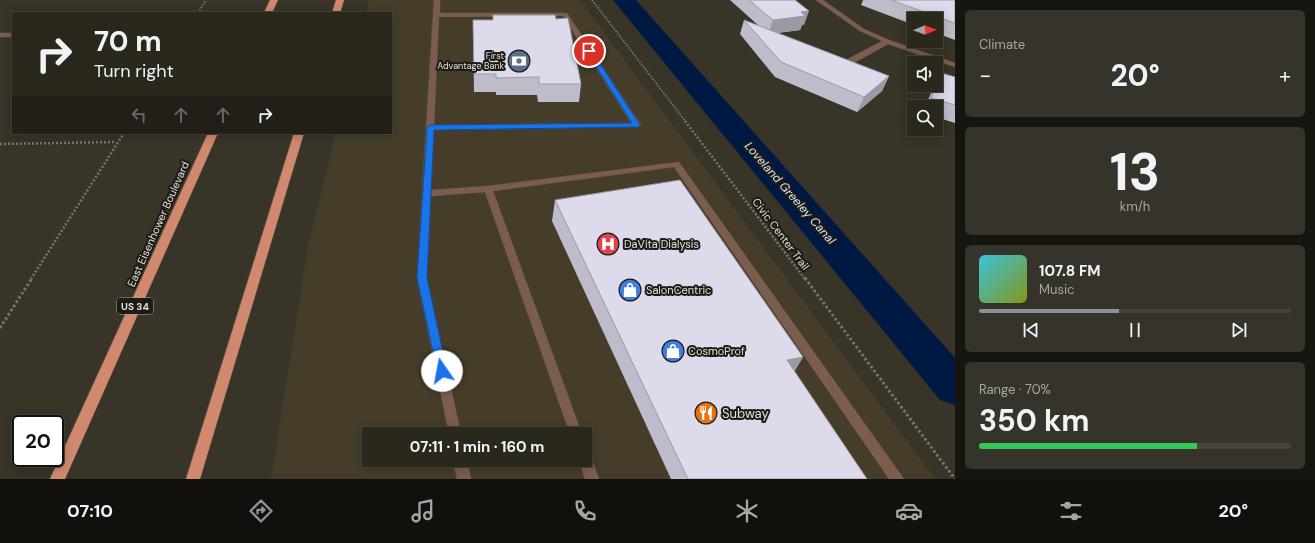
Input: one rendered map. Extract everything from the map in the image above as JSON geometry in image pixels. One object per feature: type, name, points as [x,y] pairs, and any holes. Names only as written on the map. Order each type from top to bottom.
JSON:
[{"type":"highway","points":[[268,12],[274,0]]},
{"type":"highway","points":[[336,12],[340,0]]},
{"type":"highway","name":"East Eisenhower Boulevard","points":[[57,479],[213,134]]},
{"type":"highway","points":[[193,479],[299,134]]},
{"type":"street","points":[[437,0],[422,278],[454,427]]},
{"type":"street","points":[[819,0],[862,30],[887,41],[955,65]]},
{"type":"street","points":[[430,128],[637,125],[565,14],[437,15]]},
{"type":"street","points":[[0,35],[12,35]]},
{"type":"street","points":[[851,61],[887,41]]},
{"type":"street","points":[[427,193],[488,189],[676,164],[897,479]]},
{"type":"street","points":[[488,189],[573,427]]},
{"type":"street","points":[[461,467],[464,479]]},
{"type":"street","points":[[588,467],[592,479]]},
{"type":"path","points":[[199,12],[206,0]]},
{"type":"path","name":"Civic Center Trail","points":[[592,0],[795,265],[955,479]]},
{"type":"path","points":[[0,328],[123,134]]},
{"type":"path","points":[[0,144],[117,142]]},
{"type":"shaded area","points":[[369,0],[580,0],[935,479],[271,479],[308,246],[336,134],[392,134],[392,12],[366,12]]},
{"type":"building","points":[[749,0],[795,0],[809,11],[801,12],[805,16],[773,20]]},
{"type":"building","points":[[891,0],[955,0],[955,23],[943,19],[943,12],[924,12]]},
{"type":"building","name":"First Advantage Bank","points":[[493,15],[555,15],[556,19],[568,18],[581,84],[539,84],[539,77],[496,78],[496,74],[474,74],[473,20],[493,20]]},
{"type":"building","points":[[744,20],[889,76],[864,97],[781,62]]},
{"type":"building","points":[[943,74],[955,77],[955,105],[943,102],[943,100],[931,98],[933,92],[943,92]]},
{"type":"building","points":[[680,180],[803,357],[787,360],[867,479],[688,479],[555,200]]},
{"type":"waterway","name":"Loveland Greeley Canal","points":[[624,0],[955,387]]},
{"type":"place","name":"First Advantage Bank","points":[[519,61]]},
{"type":"place","name":"DaVita Dialysis","points":[[608,244]]},
{"type":"place","name":"SalonCentric","points":[[630,290]]},
{"type":"place","name":"CosmoProf","points":[[673,351]]},
{"type":"place","name":"Subway","points":[[706,413]]},
{"type":"route","points":[[442,371],[422,278],[430,128],[637,125],[589,51]]}]
